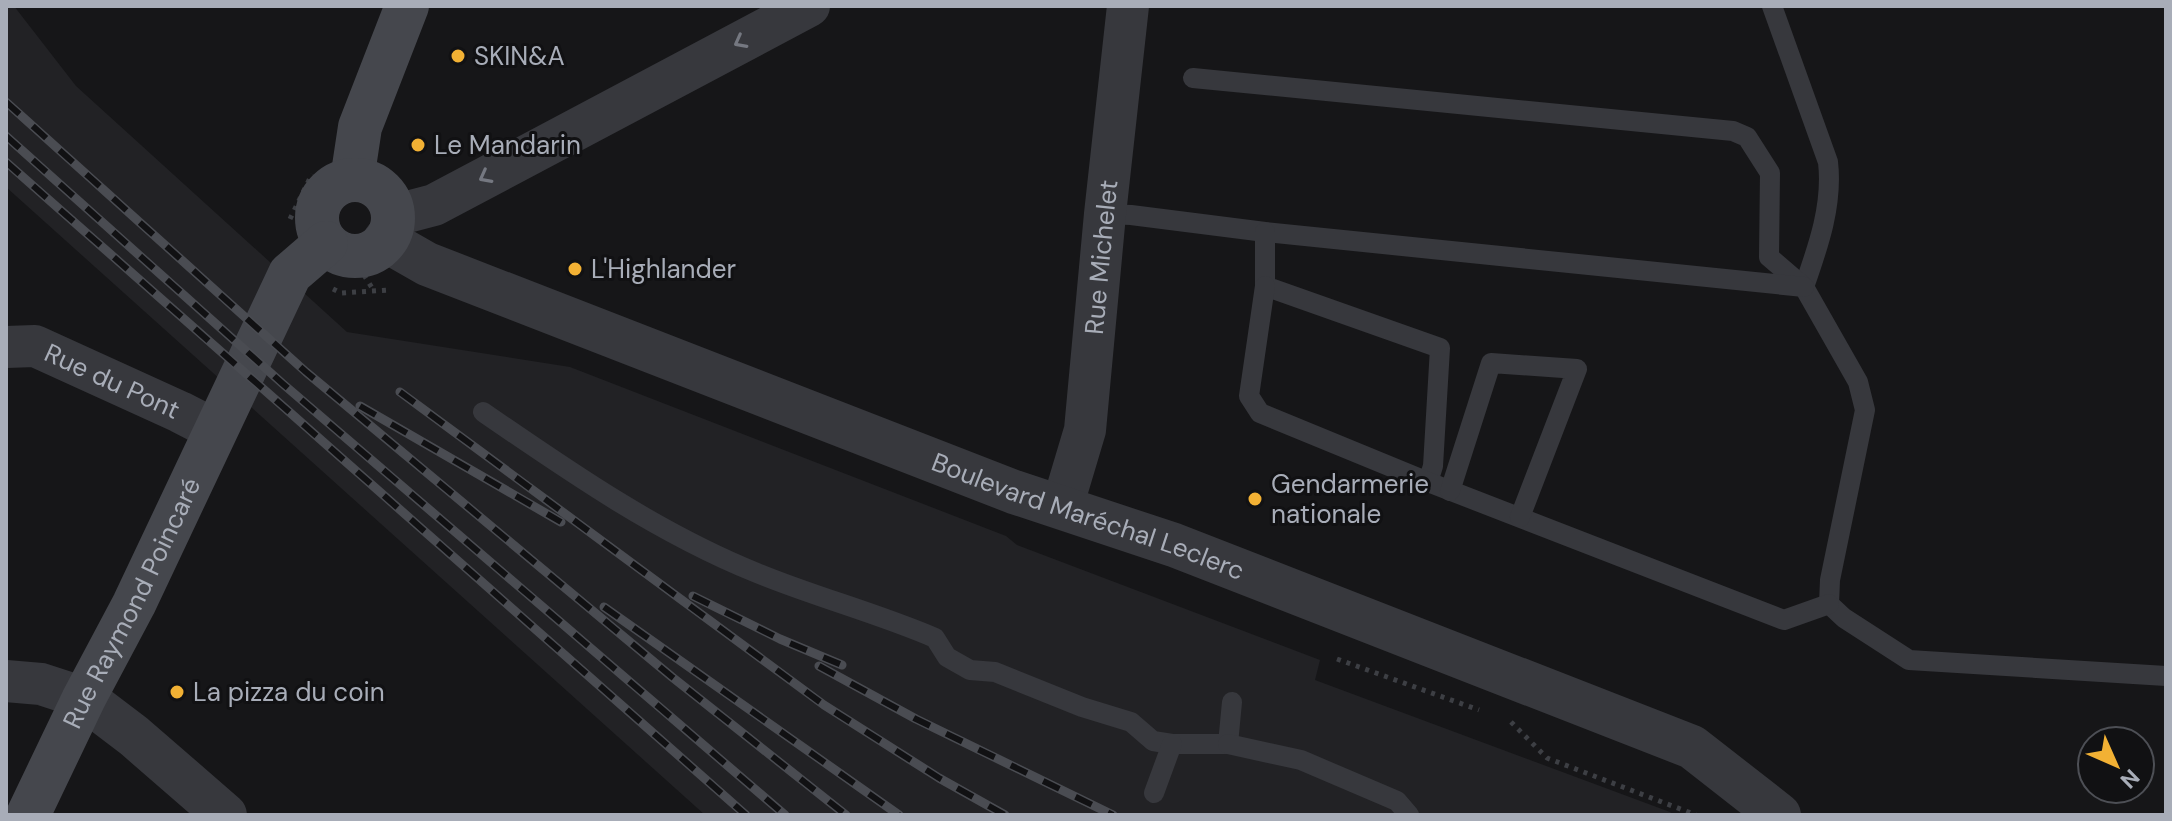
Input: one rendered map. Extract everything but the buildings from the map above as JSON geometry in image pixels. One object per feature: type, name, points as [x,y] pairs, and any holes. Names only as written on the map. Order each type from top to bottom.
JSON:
[{"type":"main road","points":[[352,180],[360,127],[407,6]]},
{"type":"main road","points":[[364,181],[386,196],[391,208],[389,228],[372,252],[347,256],[335,251],[319,233],[317,210],[322,198],[340,183],[364,181]]},
{"type":"main road","name":"Rue Raymond Poincaré","points":[[28,815],[84,698],[134,604],[290,274],[326,243]]},
{"type":"street","points":[[389,228],[809,6]]},
{"type":"street","name":"Rue Michelet","points":[[1062,507],[1085,430],[1128,6]]},
{"type":"street","name":"Boulevard Maréchal Leclerc","points":[[389,228],[427,264],[1014,492],[1174,545],[1692,747],[1779,815]]},
{"type":"street","name":"Rue du Pont","points":[[6,347],[35,346],[215,430]]},
{"type":"street","points":[[6,681],[41,684],[84,698],[134,736],[225,815]]},
{"type":"lane","points":[[1772,6],[1828,162],[1831,185],[1820,240],[1804,287]]},
{"type":"lane","points":[[1193,78],[1733,131],[1747,137],[1770,173],[1769,257],[1804,287],[1858,382],[1865,410],[1830,580],[1829,604],[1844,618],[1909,660],[2166,676]]},
{"type":"lane","points":[[1105,214],[1804,287]]},
{"type":"lane","points":[[1265,232],[1265,286],[1249,396],[1260,413],[1450,491],[1784,620],[1829,604]]},
{"type":"lane","points":[[1265,286],[1440,348],[1433,466],[1428,482]]},
{"type":"lane","points":[[1450,491],[1491,363],[1577,369],[1520,517]]},
{"type":"lane","points":[[483,412],[566,469],[674,535],[756,573],[935,638],[947,657],[970,670],[995,672],[1082,707],[1131,722],[1153,741],[1228,744],[1301,760],[1399,810]]},
{"type":"lane","points":[[1228,744],[1232,702]]},
{"type":"lane","points":[[1154,793],[1172,744]]},
{"type":"path","points":[[327,286],[341,293],[401,289]]},
{"type":"path","points":[[1337,659],[1483,712]]},
{"type":"path","points":[[1498,717],[1512,722],[1547,758],[1696,815]]},
{"type":"shaded area","points":[[6,6],[14,6],[76,86],[347,332],[570,367],[1006,536],[1017,545],[1320,660],[1315,680],[1673,815],[705,815],[6,187]]},
{"type":"railway","points":[[6,102],[306,372],[672,677],[846,815]]},
{"type":"railway","points":[[6,136],[283,384],[785,815]]},
{"type":"railway","points":[[6,162],[746,815]]},
{"type":"railway","points":[[400,392],[824,705],[939,778],[1005,815]]},
{"type":"railway","points":[[360,406],[561,522]]},
{"type":"railway","points":[[693,596],[780,639],[842,665]]},
{"type":"railway","points":[[604,607],[899,815]]},
{"type":"railway","points":[[819,666],[916,719],[1113,815]]},
{"type":"place","name":"SKIN&A","points":[[458,56]]},
{"type":"place","name":"Le Mandarin","points":[[418,145]]},
{"type":"place","name":"L'Highlander","points":[[575,269]]},
{"type":"place","name":"Gendarmerie nationale","points":[[1255,499]]},
{"type":"place","name":"La pizza du coin","points":[[177,692]]}]
